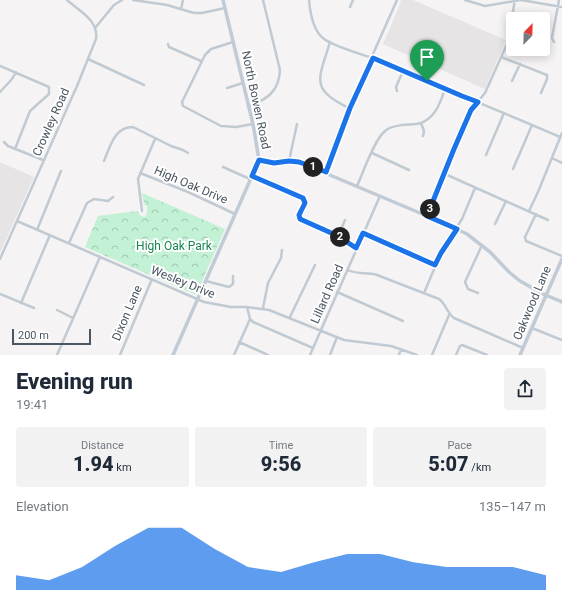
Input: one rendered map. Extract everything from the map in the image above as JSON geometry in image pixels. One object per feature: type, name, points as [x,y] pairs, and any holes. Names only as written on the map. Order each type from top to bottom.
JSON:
[{"type":"street","points":[[67,0],[89,18],[95,28],[114,5],[122,0]]},
{"type":"street","points":[[132,0],[181,9],[194,14],[202,14],[225,8]]},
{"type":"street","points":[[181,9],[183,0]]},
{"type":"street","name":"North Bowen Road","points":[[173,355],[259,160],[253,124],[223,0]]},
{"type":"street","points":[[248,107],[268,96],[277,84],[280,76],[280,70],[263,0]]},
{"type":"street","points":[[309,0],[312,18],[317,30],[330,42],[373,58],[560,137]]},
{"type":"street","points":[[350,7],[353,0]]},
{"type":"street","points":[[326,172],[350,108],[397,0]]},
{"type":"street","points":[[465,0],[486,6],[515,0],[560,6]]},
{"type":"street","points":[[427,216],[471,110],[485,93],[501,57],[509,37],[515,0]]},
{"type":"street","points":[[554,42],[552,38],[560,6],[559,0]]},
{"type":"street","name":"Crowley Road","points":[[0,259],[88,60],[96,38],[95,28]]},
{"type":"street","points":[[233,42],[211,49],[201,61],[182,102],[184,106],[221,126],[236,127],[253,124]]},
{"type":"street","points":[[330,42],[322,69],[320,83],[322,89],[332,99],[350,108]]},
{"type":"street","points":[[168,44],[169,47],[201,61]]},
{"type":"street","points":[[501,57],[547,75],[547,79],[541,93]]},
{"type":"street","points":[[88,60],[144,85]]},
{"type":"street","points":[[512,81],[520,64]]},
{"type":"street","points":[[0,66],[49,88],[49,94],[30,111],[15,149]]},
{"type":"street","points":[[397,91],[396,87],[403,71]]},
{"type":"street","points":[[0,92],[12,79],[16,72]]},
{"type":"street","points":[[228,88],[243,83]]},
{"type":"street","points":[[357,186],[378,139],[386,130],[395,126],[421,123],[437,109],[445,89]]},
{"type":"street","points":[[486,155],[504,113]]},
{"type":"street","points":[[421,123],[424,131],[423,136]]},
{"type":"street","points":[[289,161],[297,124]]},
{"type":"street","points":[[513,169],[532,125]]},
{"type":"street","points":[[104,162],[115,136],[123,128],[133,127],[155,139],[188,153]]},
{"type":"street","points":[[529,211],[562,133]]},
{"type":"street","points":[[142,210],[138,183],[140,173],[155,139]]},
{"type":"street","points":[[4,142],[8,146],[43,160]]},
{"type":"street","points":[[372,153],[409,170]]},
{"type":"street","points":[[552,158],[562,162]]},
{"type":"street","points":[[259,160],[274,163],[289,161],[299,162],[326,172],[457,229],[482,245],[519,280],[546,296],[562,302]]},
{"type":"street","points":[[223,167],[303,198],[305,203],[299,215],[300,219],[338,236],[356,248]]},
{"type":"street","points":[[36,230],[62,171]]},
{"type":"street","name":"High Oak Drive","points":[[140,173],[188,192],[235,214]]},
{"type":"street","points":[[445,174],[548,220]]},
{"type":"street","points":[[424,293],[435,265],[457,229],[475,188]]},
{"type":"street","name":"Lillard Road","points":[[310,355],[380,196]]},
{"type":"street","points":[[69,243],[87,202],[94,199],[108,201],[112,197]]},
{"type":"street","points":[[495,224],[506,201]]},
{"type":"street","points":[[536,214],[525,237],[526,241],[562,258]]},
{"type":"street","points":[[338,236],[345,220]]},
{"type":"street","name":"Wesley Drive","points":[[17,221],[212,304],[263,308],[290,317],[337,338],[401,349],[417,355]]},
{"type":"street","points":[[363,233],[435,265]]},
{"type":"street","points":[[21,303],[50,235]]},
{"type":"street","points":[[478,293],[468,289],[465,282],[482,245]]},
{"type":"street","points":[[263,308],[268,283],[281,258],[282,250]]},
{"type":"street","points":[[57,355],[100,257]]},
{"type":"street","name":"Oakwood Lane","points":[[520,355],[562,258]]},
{"type":"street","points":[[290,317],[315,265]]},
{"type":"street","points":[[348,270],[358,274],[370,273],[377,275],[424,293],[442,301],[449,315],[454,318],[524,348]]},
{"type":"street","points":[[206,281],[230,287],[233,284],[233,276]]},
{"type":"street","name":"Dixon Lane","points":[[120,355],[152,279]]},
{"type":"street","points":[[337,292],[403,321]]},
{"type":"street","points":[[0,294],[34,308]]},
{"type":"street","points":[[247,307],[250,319],[253,322],[313,348]]},
{"type":"street","points":[[57,310],[73,318]]},
{"type":"street","points":[[432,355],[449,315]]},
{"type":"street","points":[[234,355],[250,319]]},
{"type":"street","points":[[532,328],[562,340]]},
{"type":"street","points":[[330,355],[337,338]]},
{"type":"street","points":[[240,342],[268,355]]},
{"type":"street","points":[[456,355],[460,346],[462,345],[487,355]]},
{"type":"street","points":[[399,355],[401,349]]},
{"type":"shaded area","points":[[401,0],[413,0],[506,40],[485,89],[383,44]]},
{"type":"shaded area","points":[[0,162],[34,177],[0,253]]},
{"type":"green space","name":"High Oak Park","points":[[142,193],[225,229],[196,295],[85,247],[98,216],[137,211],[141,216],[145,217],[147,213],[147,206],[144,204]]},
{"type":"route","points":[[373,58],[427,81],[478,102],[471,110],[427,216],[457,229],[435,265],[363,233],[356,248],[338,236],[301,220],[299,215],[305,203],[303,198],[252,176],[259,160],[274,163],[289,161],[299,162],[326,172],[350,108],[373,58]]}]
